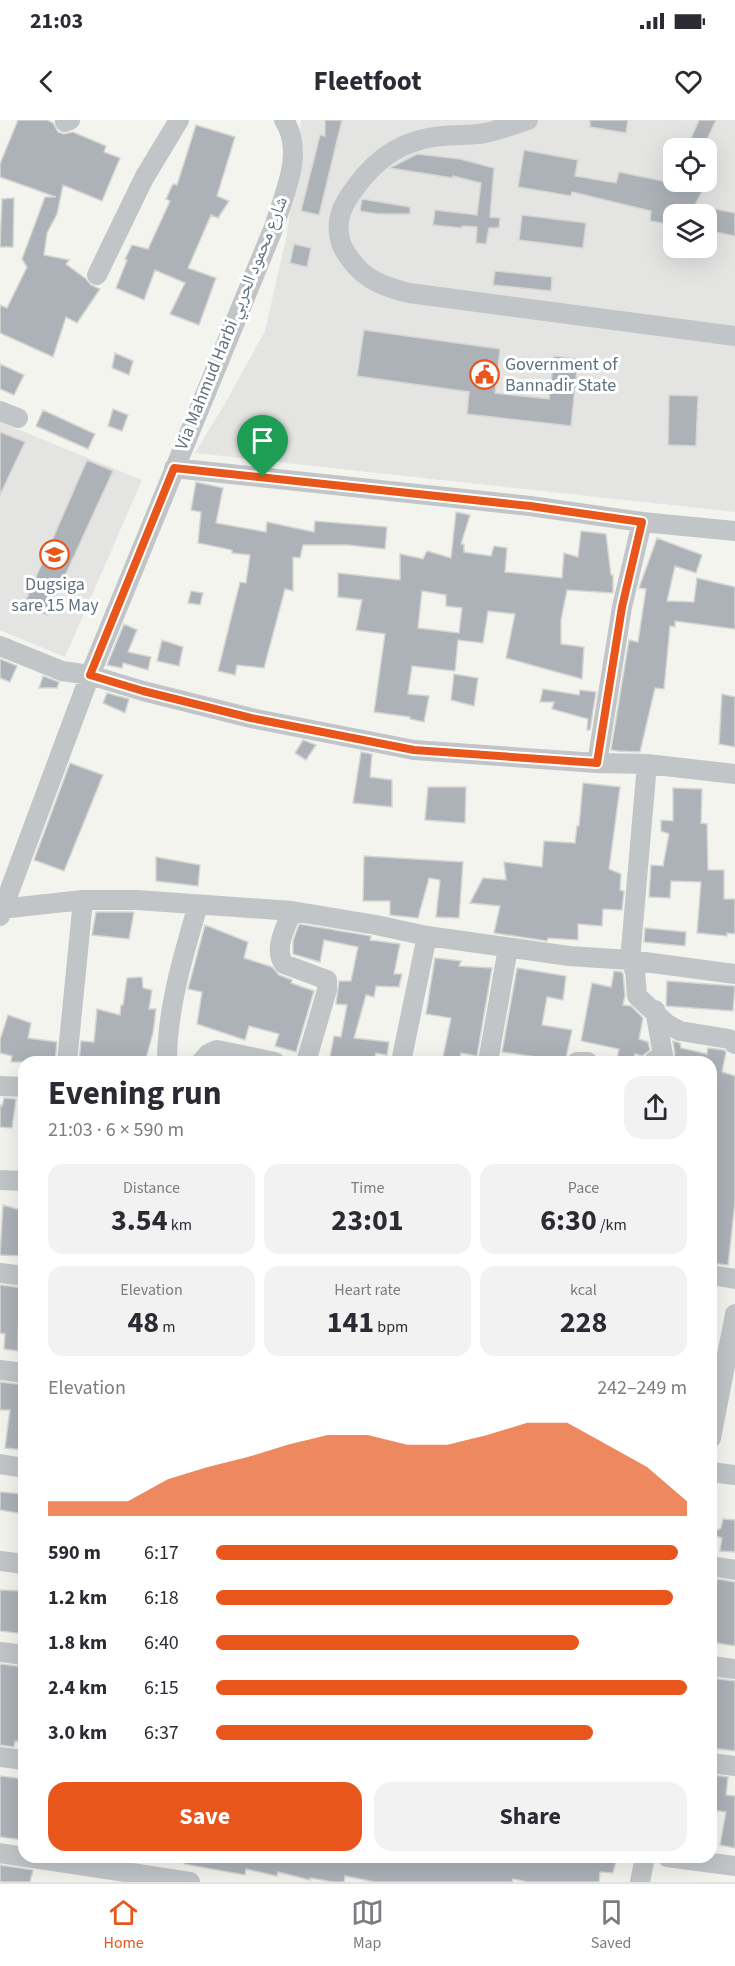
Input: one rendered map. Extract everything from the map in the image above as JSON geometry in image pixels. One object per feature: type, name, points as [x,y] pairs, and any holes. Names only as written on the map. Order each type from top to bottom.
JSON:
[{"type":"street","points":[[97,276],[144,178],[179,120]]},
{"type":"street","points":[[528,120],[480,134],[439,136],[407,142],[384,156],[362,177],[343,205],[339,223],[339,238],[342,248],[354,264],[369,279],[387,288],[409,293],[735,336]]},
{"type":"street","name":"Via Mahmud Harbi شارع محمود الحربي","points":[[1,911],[90,675],[274,227],[295,155],[288,126]]},
{"type":"street","points":[[174,468],[530,506],[642,522],[735,531]]},
{"type":"street","points":[[597,763],[622,607],[642,522]]},
{"type":"street","points":[[0,646],[62,671],[90,675],[251,718],[414,750],[597,763],[647,764],[735,774]]},
{"type":"street","points":[[647,764],[630,960],[635,971],[637,996],[668,1024],[680,1030],[729,1039],[735,1044]]},
{"type":"street","points":[[68,1056],[83,900]]},
{"type":"street","points":[[1,911],[83,900],[137,900],[292,911],[427,936],[569,957],[630,960],[735,974]]},
{"type":"street","points":[[166,1056],[167,1037],[182,959],[198,904]]},
{"type":"street","points":[[292,911],[279,947],[280,958],[284,964],[327,980],[327,990],[308,1056]]},
{"type":"street","points":[[402,1056],[427,936]]},
{"type":"street","points":[[489,1056],[508,948]]},
{"type":"street","points":[[655,1010],[659,1056]]},
{"type":"street","points":[[206,1056],[217,1050],[246,1056]]},
{"type":"street","points":[[0,1086],[18,1087]]},
{"type":"street","points":[[0,1179],[18,1180]]},
{"type":"street","points":[[0,1274],[18,1276]]},
{"type":"street","points":[[717,1276],[735,1279]]},
{"type":"street","points":[[717,1408],[735,1314]]},
{"type":"street","points":[[0,1370],[18,1372]]},
{"type":"street","points":[[0,1464],[18,1467]]},
{"type":"street","points":[[717,1473],[735,1475]]},
{"type":"street","points":[[0,1561],[18,1563]]},
{"type":"street","points":[[717,1567],[735,1570]]},
{"type":"street","points":[[0,1652],[18,1654]]},
{"type":"street","points":[[717,1667],[735,1669]]},
{"type":"street","points":[[0,1757],[18,1759]]},
{"type":"street","points":[[717,1764],[735,1766]]},
{"type":"street","points":[[0,1853],[18,1856]]},
{"type":"street","points":[[47,1863],[62,1867],[190,1882]]},
{"type":"street","points":[[640,1882],[644,1863]]},
{"type":"street","points":[[712,1863],[735,1866]]},
{"type":"shaded area","points":[[301,120],[735,120],[735,512],[195,453],[265,331],[287,234]]},
{"type":"shaded area","name":"Dugsiga sare 15 May","points":[[0,422],[142,480],[65,657],[0,630]]},
{"type":"building","points":[[18,120],[47,120],[53,123],[58,132],[64,134],[73,132],[106,146],[104,152],[120,158],[102,201],[63,185],[57,214],[47,233],[44,255],[69,260],[66,264],[91,285],[100,289],[77,323],[66,317],[53,357],[0,333],[0,305],[7,308],[27,267],[22,259],[45,197],[56,197],[0,177],[0,164]]},
{"type":"building","points":[[325,120],[342,120],[319,215],[301,211],[320,135],[325,136]]},
{"type":"building","points":[[590,120],[628,120],[626,133],[590,127]]},
{"type":"building","points":[[699,120],[716,120],[708,138],[691,138]]},
{"type":"building","points":[[196,125],[235,137],[217,196],[229,201],[218,218],[211,215],[188,268],[216,278],[199,325],[170,314],[185,283],[155,270],[144,300],[116,288],[132,245],[148,249],[170,201],[166,199],[173,184],[177,185]]},
{"type":"building","points":[[524,150],[578,160],[575,176],[616,183],[619,172],[663,181],[663,192],[702,192],[695,204],[663,204],[663,223],[650,221],[651,211],[572,192],[571,196],[518,187]]},
{"type":"building","points":[[417,154],[460,159],[494,168],[490,217],[500,218],[499,228],[489,228],[486,244],[476,243],[477,227],[433,225],[435,210],[477,215],[481,183],[453,176],[453,178],[390,168]]},
{"type":"building","points":[[14,198],[13,247],[0,247],[2,199]]},
{"type":"building","points":[[362,199],[410,207],[410,214],[378,214],[360,211]]},
{"type":"building","points":[[717,209],[735,213],[735,236],[717,232]]},
{"type":"building","points":[[522,215],[586,223],[583,248],[519,240]]},
{"type":"building","points":[[294,244],[311,248],[307,267],[290,263]]},
{"type":"building","points":[[495,271],[552,277],[551,291],[493,285]]},
{"type":"building","points":[[364,330],[500,349],[495,393],[549,399],[554,356],[578,359],[571,426],[467,414],[469,392],[357,376]]},
{"type":"building","points":[[115,353],[133,361],[129,375],[112,368]]},
{"type":"building","points":[[0,364],[24,375],[14,395],[0,389]]},
{"type":"building","points":[[669,395],[698,396],[696,446],[668,445]]},
{"type":"building","points":[[113,409],[128,415],[122,431],[108,426]]},
{"type":"building","points":[[43,410],[95,434],[88,449],[36,426]]},
{"type":"building","points":[[0,432],[25,442],[0,495]]},
{"type":"building","points":[[87,460],[113,471],[47,615],[23,607]]},
{"type":"building","points":[[196,482],[223,488],[216,523],[266,532],[267,522],[314,532],[315,521],[387,527],[385,549],[348,545],[303,545],[300,558],[293,557],[293,591],[285,589],[264,668],[237,665],[235,675],[218,671],[240,582],[246,583],[250,555],[232,553],[232,550],[198,543],[201,512],[191,510]]},
{"type":"building","points":[[456,512],[470,515],[461,544],[464,544],[464,552],[491,556],[494,546],[507,548],[505,572],[562,578],[564,553],[578,557],[581,531],[606,534],[611,575],[613,575],[613,593],[567,590],[561,620],[561,644],[584,647],[582,679],[506,658],[515,614],[488,611],[483,643],[458,640],[455,671],[412,666],[408,694],[429,696],[424,722],[410,719],[410,717],[374,712],[385,634],[356,630],[362,600],[338,597],[338,573],[400,580],[400,554],[423,559],[427,551],[451,558]],"holes":[[[422,591],[446,595],[446,606],[462,608],[459,633],[418,628]]]},
{"type":"building","points":[[657,538],[702,555],[696,573],[675,566],[667,601],[694,602],[697,578],[735,587],[735,629],[675,621],[675,627],[670,626],[664,689],[655,688],[640,752],[611,750],[629,640],[638,642],[646,589],[639,588]]},
{"type":"building","points":[[191,591],[203,593],[200,605],[188,603]]},
{"type":"building","points":[[124,624],[137,630],[128,652],[151,657],[148,670],[123,663],[122,668],[107,665]]},
{"type":"building","points":[[162,640],[183,647],[179,666],[157,661]]},
{"type":"building","points":[[0,659],[17,666],[10,682],[0,678]]},
{"type":"building","points":[[454,674],[478,678],[474,706],[451,700]]},
{"type":"building","points":[[43,676],[59,682],[57,688],[39,688]]},
{"type":"building","points":[[543,689],[579,695],[580,690],[596,692],[590,730],[587,730],[588,719],[552,709],[554,702],[540,702]]},
{"type":"building","points":[[107,693],[129,699],[125,713],[103,703]]},
{"type":"building","points":[[722,694],[735,697],[735,747],[719,744]]},
{"type":"building","points":[[303,740],[316,745],[306,760],[295,753]]},
{"type":"building","points":[[361,752],[372,754],[370,777],[392,780],[392,807],[353,803]]},
{"type":"building","points":[[70,763],[103,775],[64,871],[34,860]]},
{"type":"building","points":[[583,783],[620,787],[609,869],[621,874],[620,890],[624,891],[622,910],[603,909],[602,926],[578,924],[578,940],[548,938],[547,941],[494,933],[500,906],[470,903],[483,878],[506,880],[504,862],[542,867],[544,841],[575,843]]},
{"type":"building","points":[[428,787],[466,787],[465,823],[425,820]]},
{"type":"building","points":[[673,788],[702,789],[701,823],[707,824],[708,870],[724,870],[724,899],[735,899],[735,934],[727,933],[727,936],[697,933],[701,882],[671,881],[670,898],[649,897],[651,865],[663,866],[669,834],[661,831],[661,820],[673,821]]},
{"type":"building","points":[[364,856],[463,862],[459,918],[436,917],[440,880],[429,878],[418,918],[390,915],[390,901],[363,901]]},
{"type":"building","points":[[156,857],[200,865],[198,886],[156,881]]},
{"type":"building","points":[[96,912],[134,912],[129,939],[92,935]]},
{"type":"building","points":[[299,924],[371,936],[370,940],[400,944],[394,974],[402,974],[399,987],[376,986],[374,997],[366,995],[354,1038],[389,1042],[387,1055],[376,1053],[375,1056],[330,1056],[334,1036],[341,1037],[347,1005],[336,1004],[339,981],[351,981],[358,947],[324,940],[320,962],[293,954],[293,941]]},
{"type":"building","points":[[205,925],[248,942],[244,958],[272,967],[279,975],[292,980],[291,983],[314,991],[296,1052],[275,1046],[279,1034],[249,1026],[245,1040],[197,1024],[202,992],[188,989]]},
{"type":"building","points":[[645,928],[686,932],[685,946],[644,942]]},
{"type":"building","points":[[435,958],[461,961],[459,966],[492,968],[477,1056],[461,1053],[460,1056],[443,1056],[451,1018],[426,1014]]},
{"type":"building","points":[[517,968],[566,976],[563,1000],[547,997],[542,1025],[572,1030],[566,1056],[530,1056],[502,1052]]},
{"type":"building","points":[[614,971],[622,972],[625,995],[623,1005],[631,1006],[643,1018],[639,1039],[648,1042],[650,1050],[642,1056],[635,1054],[634,1056],[618,1056],[619,1049],[581,1041],[592,983],[611,987]]},
{"type":"building","points":[[142,977],[143,988],[152,990],[149,1009],[156,1009],[147,1056],[80,1056],[81,1041],[94,1042],[97,1009],[120,1015],[127,978]]},
{"type":"building","points":[[667,981],[735,986],[733,1011],[666,1006]]},
{"type":"building","points":[[8,1015],[31,1023],[28,1038],[57,1042],[56,1056],[18,1056],[18,1062],[11,1062],[12,1056],[0,1053],[0,1040]]},
{"type":"building","points":[[673,1041],[680,1043],[681,1048],[707,1054],[708,1048],[724,1050],[726,1052],[722,1072],[735,1076],[735,1202],[728,1265],[717,1264],[717,1056],[674,1056]]},
{"type":"building","points":[[4,1098],[16,1099],[12,1128],[0,1127],[0,1105],[2,1106]]},
{"type":"building","points":[[3,1205],[18,1209],[18,1256],[0,1255]]},
{"type":"building","points":[[0,1285],[18,1287],[18,1351],[4,1349],[5,1334],[0,1333]]},
{"type":"building","points":[[0,1382],[18,1384],[18,1449],[5,1448],[10,1410],[0,1410]]},
{"type":"building","points":[[0,1492],[18,1494],[18,1513],[0,1510]]},
{"type":"building","points":[[723,1519],[735,1520],[735,1552],[720,1551],[722,1538],[717,1536],[717,1530],[721,1528]]},
{"type":"building","points":[[717,1579],[735,1582],[735,1646],[717,1643]]},
{"type":"building","points":[[0,1590],[18,1591],[18,1633],[0,1631]]},
{"type":"building","points":[[0,1664],[18,1666],[18,1741],[15,1741],[14,1747],[0,1745]]},
{"type":"building","points":[[717,1679],[735,1681],[735,1751],[717,1749]]},
{"type":"building","points":[[0,1776],[18,1778],[18,1839],[0,1837]]},
{"type":"building","points":[[717,1776],[728,1777],[726,1795],[735,1796],[735,1848],[720,1845],[726,1812],[717,1811]]},
{"type":"building","points":[[616,1863],[613,1873],[600,1872],[599,1882],[528,1882],[513,1879],[512,1882],[375,1882],[345,1876],[344,1882],[333,1882],[310,1878],[310,1880],[278,1872],[277,1876],[246,1869],[245,1875],[184,1864]]},
{"type":"building","points":[[0,1865],[33,1870],[30,1882],[0,1882]]},
{"type":"place","name":"Government of Bannadir State","points":[[484,374]]},
{"type":"place","name":"Dugsiga sare 15 May","points":[[55,555]]},
{"type":"route","points":[[174,468],[263,477],[530,506],[642,522],[622,607],[597,763],[414,750],[251,718],[90,675],[174,468]]}]
